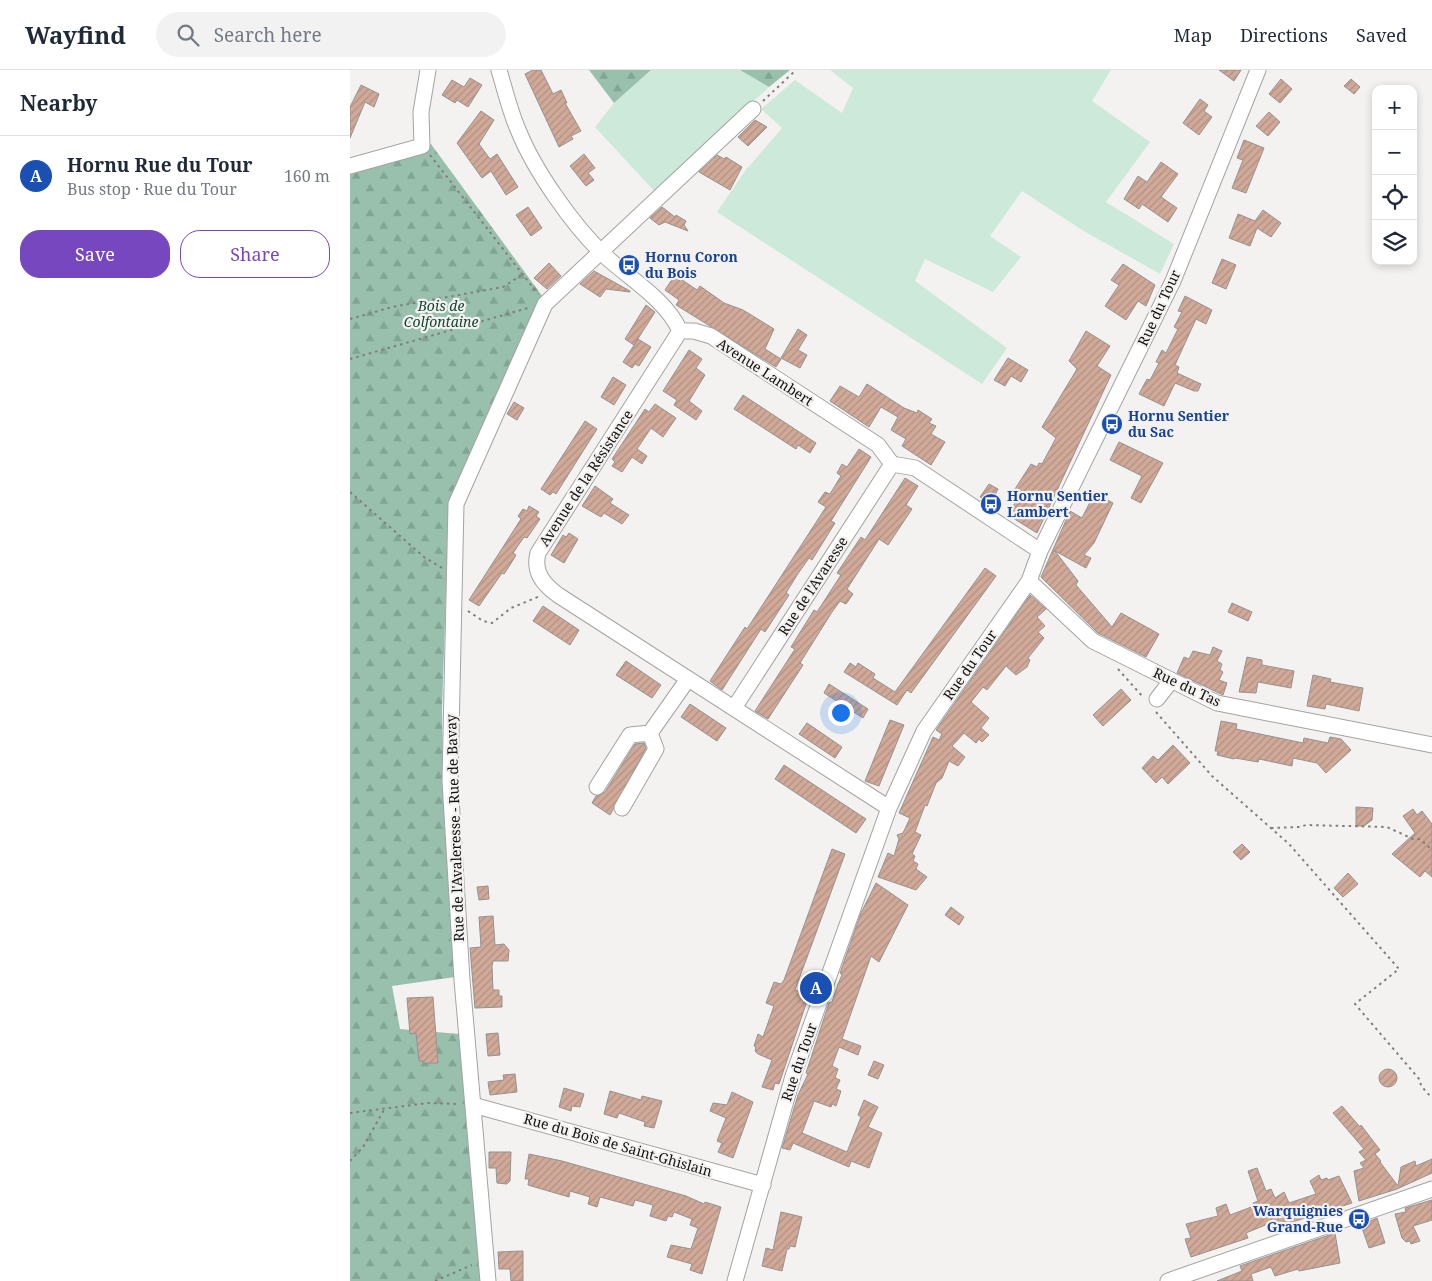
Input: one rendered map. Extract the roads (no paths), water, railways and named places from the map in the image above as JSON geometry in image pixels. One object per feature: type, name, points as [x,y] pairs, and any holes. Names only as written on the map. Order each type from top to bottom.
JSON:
[{"type":"street","points":[[350,166],[422,146],[421,112],[428,70]]},
{"type":"street","points":[[499,70],[519,132],[541,174],[560,202],[601,252],[673,316],[680,331]]},
{"type":"street","name":"Rue du Tour","points":[[735,1281],[793,1076],[889,808],[924,731],[1029,581],[1040,551],[1173,281],[1258,70]]},
{"type":"street","points":[[601,252],[754,110]]},
{"type":"street","name":"Rue de l'Avaleresse - Rue de Bavay","points":[[488,1281],[462,980],[450,781],[456,504],[545,304],[601,252]]},
{"type":"street","name":"Avenue Lambert","points":[[680,331],[694,331],[710,336],[878,446],[892,464]]},
{"type":"street","name":"Avenue de la Résistance","points":[[680,331],[538,552],[536,562],[546,585],[688,678]]},
{"type":"street","points":[[892,464],[915,468],[1040,551]]},
{"type":"street","name":"Rue de l'Avaresse","points":[[734,708],[892,464]]},
{"type":"street","name":"Rue du Tas","points":[[1029,581],[1093,642],[1217,704],[1432,745]]},
{"type":"street","points":[[597,786],[630,735],[650,733],[688,678],[889,808]]},
{"type":"street","points":[[1151,702],[1171,681]]},
{"type":"street","points":[[622,808],[656,749],[650,733]]},
{"type":"street","name":"Rue du Bois de Saint-Ghislain","points":[[473,1105],[762,1186]]},
{"type":"street","points":[[1168,1281],[1432,1189]]},
{"type":"place","name":"Hornu Coron du Bois","points":[[629,265]]},
{"type":"place","name":"Hornu Sentier du Sac","points":[[1112,424]]},
{"type":"place","name":"Hornu Sentier Lambert","points":[[991,504]]},
{"type":"place","name":"Hornu Rue du Tour","points":[[816,988]]},
{"type":"place","name":"Warquignies Grand-Rue","points":[[1359,1219]]},
{"type":"park label","name":"Bois de Colfontaine","points":[[441,314]]}]
